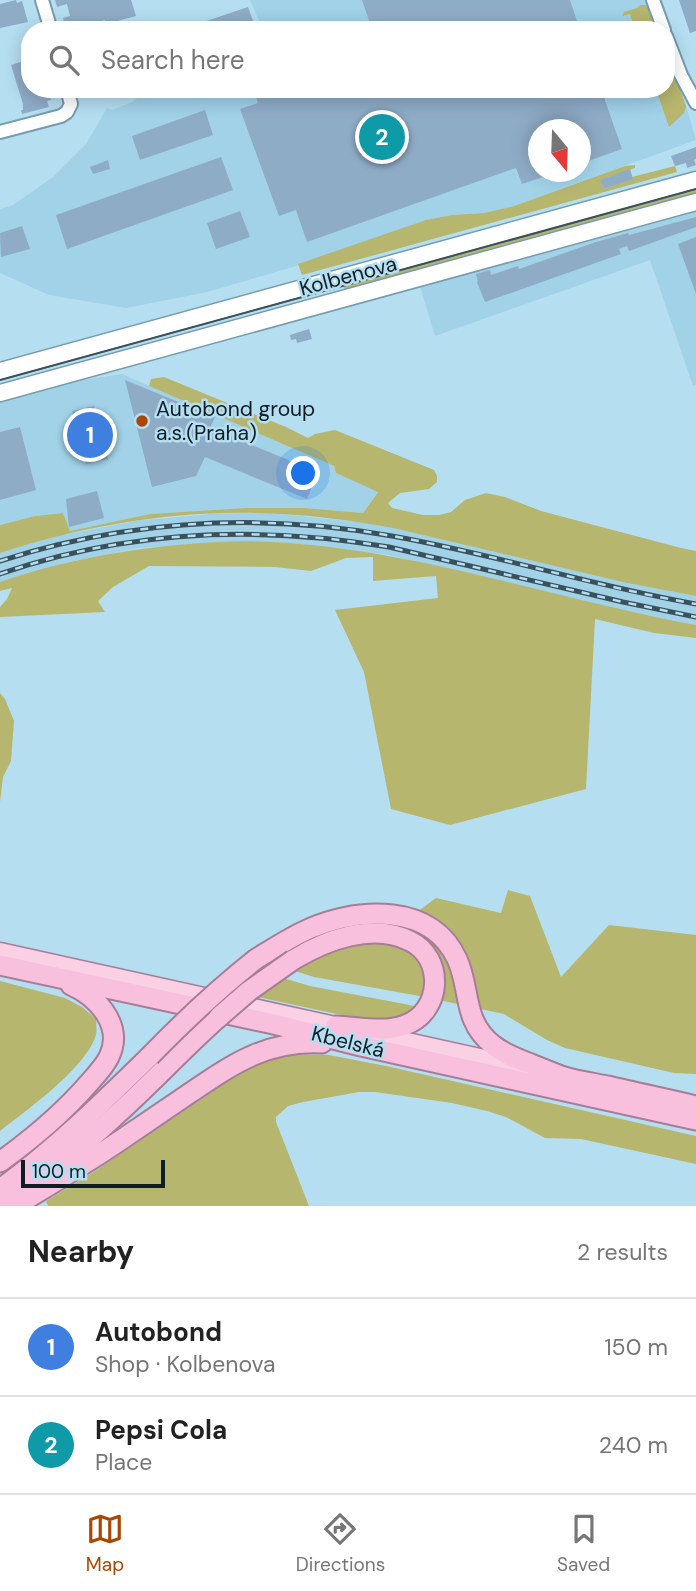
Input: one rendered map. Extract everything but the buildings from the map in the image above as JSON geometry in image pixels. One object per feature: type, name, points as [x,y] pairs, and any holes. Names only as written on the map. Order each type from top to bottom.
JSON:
[{"type":"highway","points":[[0,1189],[76,1127],[228,981],[256,959],[290,938],[325,922],[345,917],[366,914],[402,916],[421,922],[447,943],[458,960],[468,1007],[478,1028],[489,1042],[504,1052],[563,1076]]},
{"type":"highway","points":[[0,1205],[63,1160],[115,1117],[198,1036],[249,991],[293,960],[329,941],[356,935],[393,935],[409,940],[422,949],[430,961],[435,981],[431,1001],[421,1016],[409,1024],[392,1028],[336,1026]]},
{"type":"highway","name":"Kbelská","points":[[0,965],[696,1120]]},
{"type":"highway","points":[[0,1162],[77,1097],[105,1064],[113,1045],[109,1018],[96,1001],[74,986],[33,972]]},
{"type":"highway","points":[[15,1206],[112,1146],[220,1073],[254,1054],[295,1044],[361,1046]]},
{"type":"highway","name":"Kbelská","points":[[563,1076],[696,1106]]},
{"type":"main road","name":"Kolbenova","points":[[0,371],[696,180]]},
{"type":"main road","name":"Kolbenova","points":[[0,393],[696,202]]},
{"type":"main road","name":"Kbelská","points":[[0,952],[563,1076]]},
{"type":"street","points":[[42,0],[48,21]]},
{"type":"street","points":[[653,0],[661,21]]},
{"type":"street","points":[[675,59],[696,103]]},
{"type":"street","points":[[0,132],[61,116],[71,104],[69,98]]},
{"type":"shaded area","points":[[250,0],[648,0],[656,21],[259,21]]},
{"type":"shaded area","points":[[646,5],[651,8],[656,21],[632,21],[630,14],[622,16],[624,12]]},
{"type":"shaded area","points":[[675,75],[696,140],[591,178],[591,119],[528,119],[528,182],[580,182],[514,206],[484,213],[426,220],[293,267],[207,292],[126,308],[49,295],[0,273],[0,209],[13,205],[53,177],[86,144],[107,108],[112,110],[137,98],[675,98]]},
{"type":"shaded area","points":[[675,75],[686,106],[684,113],[669,127],[659,98],[675,98]]},
{"type":"shaded area","points":[[635,165],[635,168],[601,180],[604,189],[632,177],[675,166],[677,172],[302,275],[298,264],[426,220],[484,213],[514,206],[581,182],[591,182],[591,178]]},
{"type":"shaded area","points":[[696,186],[696,197],[346,294],[343,283]]},
{"type":"shaded area","points":[[696,209],[696,385],[693,386],[650,260],[435,336],[419,283]]},
{"type":"shaded area","points":[[122,374],[334,466],[336,473],[378,491],[363,513],[305,508],[245,508],[150,514],[70,531],[63,513],[35,516],[0,525],[0,398],[50,385]]},
{"type":"shaded area","points":[[164,377],[308,438],[335,430],[434,470],[437,482],[429,489],[400,493],[388,503],[392,508],[423,515],[439,515],[451,512],[465,500],[486,493],[505,497],[541,511],[696,551],[696,596],[627,583],[393,528],[281,514],[210,513],[138,520],[68,534],[0,553],[0,525],[35,516],[63,513],[70,531],[150,514],[245,508],[305,508],[363,513],[378,492],[336,473],[334,466],[149,386],[151,379]]},
{"type":"shaded area","points":[[245,513],[367,523],[627,583],[696,596],[696,625],[388,555],[278,542],[245,541],[139,548],[69,562],[0,582],[0,553],[32,543],[135,521]]},
{"type":"shaded area","points":[[245,541],[359,551],[472,573],[696,625],[696,638],[654,633],[595,619],[586,789],[450,825],[391,809],[364,672],[335,610],[438,598],[436,576],[373,581],[373,557],[346,558],[311,571],[275,567],[149,566],[113,587],[98,601],[105,612],[0,617],[0,607],[12,588],[0,591],[0,582],[60,564],[121,552],[182,544]]},
{"type":"shaded area","points":[[0,693],[14,721],[11,761],[3,777],[0,802]]},
{"type":"shaded area","points":[[508,890],[530,896],[561,977],[609,925],[696,935],[696,1074],[674,1073],[565,1048],[504,1014],[295,971],[331,949],[379,941],[409,948],[417,912],[436,898],[501,913]]},
{"type":"shaded area","points":[[283,978],[310,986],[420,1007],[407,1017],[374,1022],[258,997]]},
{"type":"shaded area","points":[[0,981],[65,998],[82,1007],[96,1019],[96,1035],[81,1061],[68,1074],[0,1131]]},
{"type":"shaded area","points":[[292,1054],[329,1055],[386,1066],[696,1136],[696,1164],[581,1139],[545,1138],[506,1117],[452,1103],[359,1092],[288,1106],[276,1117],[309,1206],[48,1206],[46,1201],[250,1066]]},
{"type":"tram line","points":[[0,380],[696,189]]},
{"type":"railway","points":[[0,561],[97,536],[146,529],[194,524],[293,524],[430,543],[696,604]]},
{"type":"railway","points":[[0,574],[48,559],[144,540],[242,534],[291,536],[389,547],[696,617]]},
{"type":"place","name":"Pepsi Cola","points":[[382,137]]},
{"type":"place","name":"Autobond group a.s.(Praha)","points":[[142,421]]},
{"type":"place","name":"Autobond","points":[[90,435]]}]
